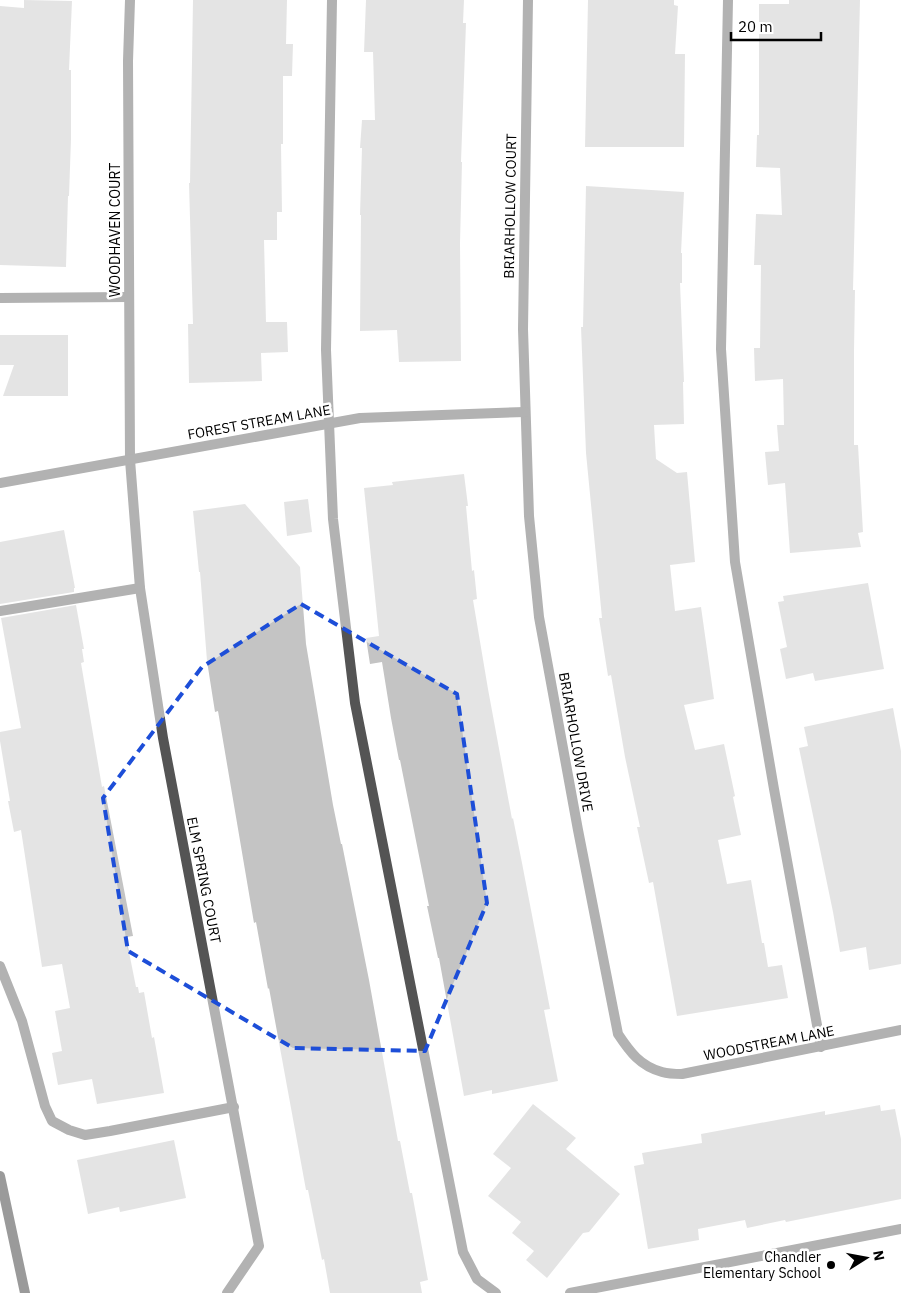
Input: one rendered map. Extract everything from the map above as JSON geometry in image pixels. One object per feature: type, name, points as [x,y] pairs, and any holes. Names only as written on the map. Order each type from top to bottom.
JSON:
[{"type":"street","name":"WOODHAVEN COURT","points":[[130,0],[128,61],[130,460]]},
{"type":"street","points":[[332,0],[326,350],[333,519],[355,703],[463,1252],[477,1279],[496,1293]]},
{"type":"street","name":"BRIARHOLLOW COURT","points":[[525,412],[523,330],[528,0]]},
{"type":"street","points":[[728,0],[721,348],[735,562],[775,798],[821,1047]]},
{"type":"street","points":[[0,298],[129,297]]},
{"type":"street","name":"FOREST STREAM LANE","points":[[0,483],[360,418],[525,412]]},
{"type":"street","name":"BRIARHOLLOW DRIVE","points":[[525,412],[529,516],[539,617],[618,1034],[629,1050],[644,1064]]},
{"type":"street","name":"ELM SPRING COURT","points":[[130,460],[140,588],[163,738],[259,1246],[226,1293]]},
{"type":"street","points":[[0,611],[140,588]]},
{"type":"street","points":[[0,966],[22,1021],[45,1106],[52,1121],[69,1130],[86,1135],[110,1132],[234,1107]]},
{"type":"street","name":"WOODSTREAM LANE","points":[[644,1064],[662,1072],[682,1074],[901,1030]]},
{"type":"street","points":[[0,1176],[25,1293]]},
{"type":"street","points":[[570,1293],[901,1229]]},
{"type":"highlighted area","points":[[301,604],[457,694],[487,903],[425,1051],[293,1048],[128,951],[103,798],[202,667]]},
{"type":"building","points":[[24,0],[72,1],[69,70],[71,70],[71,139],[66,267],[0,265],[0,6],[24,8]]},
{"type":"building","points":[[193,0],[287,0],[286,44],[293,44],[292,76],[283,76],[282,212],[277,212],[277,240],[264,240],[266,322],[287,322],[288,352],[261,353],[262,381],[189,383],[188,324],[193,324],[189,183]]},
{"type":"building","points":[[366,0],[464,0],[463,23],[466,23],[461,162],[461,361],[399,362],[397,330],[360,331],[362,148],[360,148],[362,120],[375,120],[373,52],[364,52]]},
{"type":"building","points":[[588,0],[674,0],[674,5],[678,6],[675,54],[685,54],[684,147],[585,147]]},
{"type":"building","points":[[789,0],[860,0],[853,290],[855,290],[854,445],[858,445],[863,532],[858,533],[861,547],[790,553],[785,483],[768,485],[765,452],[779,451],[777,425],[784,425],[783,379],[755,381],[754,348],[760,348],[761,265],[754,265],[756,214],[782,215],[780,168],[756,167],[757,135],[759,135],[759,4],[789,4]]},
{"type":"building","points":[[586,186],[684,192],[681,253],[682,283],[680,283],[684,424],[654,425],[656,459],[677,473],[687,472],[695,562],[670,565],[675,611],[701,607],[714,699],[684,705],[695,750],[724,744],[741,835],[718,840],[727,884],[751,880],[768,967],[782,965],[788,998],[677,1016],[653,882],[649,883],[637,827],[640,827],[625,757],[611,675],[608,676],[599,618],[602,618],[586,453],[581,327],[583,327]]},
{"type":"building","points":[[0,335],[68,335],[68,396],[3,396],[14,365],[0,365]]},
{"type":"building","points":[[464,474],[472,571],[474,570],[477,599],[473,600],[512,819],[550,1009],[544,1010],[558,1081],[492,1094],[492,1090],[464,1096],[439,958],[427,906],[429,906],[391,718],[382,662],[370,664],[366,638],[379,636],[364,488],[393,485],[392,482]]},
{"type":"building","points":[[308,499],[312,532],[287,536],[284,502]]},
{"type":"building","points":[[245,504],[300,567],[306,644],[333,805],[369,980],[398,1141],[400,1141],[410,1193],[412,1193],[428,1280],[420,1282],[422,1293],[330,1293],[308,1190],[306,1190],[269,988],[256,922],[254,923],[218,711],[215,712],[207,661],[193,511]]},
{"type":"building","points":[[64,530],[75,588],[74,592],[0,604],[0,542]]},
{"type":"building","points":[[868,583],[884,669],[815,681],[813,673],[786,679],[780,649],[787,647],[778,602],[784,601],[783,596]]},
{"type":"building","points":[[76,605],[84,649],[82,649],[84,662],[81,663],[102,787],[104,786],[133,936],[126,937],[136,987],[138,987],[139,993],[144,992],[164,1093],[97,1104],[92,1079],[58,1085],[52,1053],[62,1051],[55,1011],[70,1008],[62,964],[42,967],[21,830],[14,832],[0,741],[0,732],[21,728],[1,618]]},
{"type":"building","points":[[893,708],[901,751],[901,964],[869,970],[866,947],[840,952],[799,748],[808,746],[804,727]]},
{"type":"building","points":[[533,1104],[576,1138],[566,1149],[620,1194],[589,1232],[583,1233],[547,1278],[526,1260],[534,1251],[512,1233],[521,1222],[488,1196],[511,1168],[493,1154]]},
{"type":"building","points":[[880,1105],[881,1111],[895,1109],[901,1139],[901,1199],[747,1228],[745,1220],[698,1229],[699,1240],[648,1249],[634,1166],[644,1164],[642,1153],[702,1143],[701,1134],[825,1111],[825,1115]]},
{"type":"building","points":[[174,1140],[186,1198],[120,1212],[119,1207],[88,1214],[77,1160]]},
{"type":"place","name":"Chandler Elementary School","points":[[831,1265]]}]
